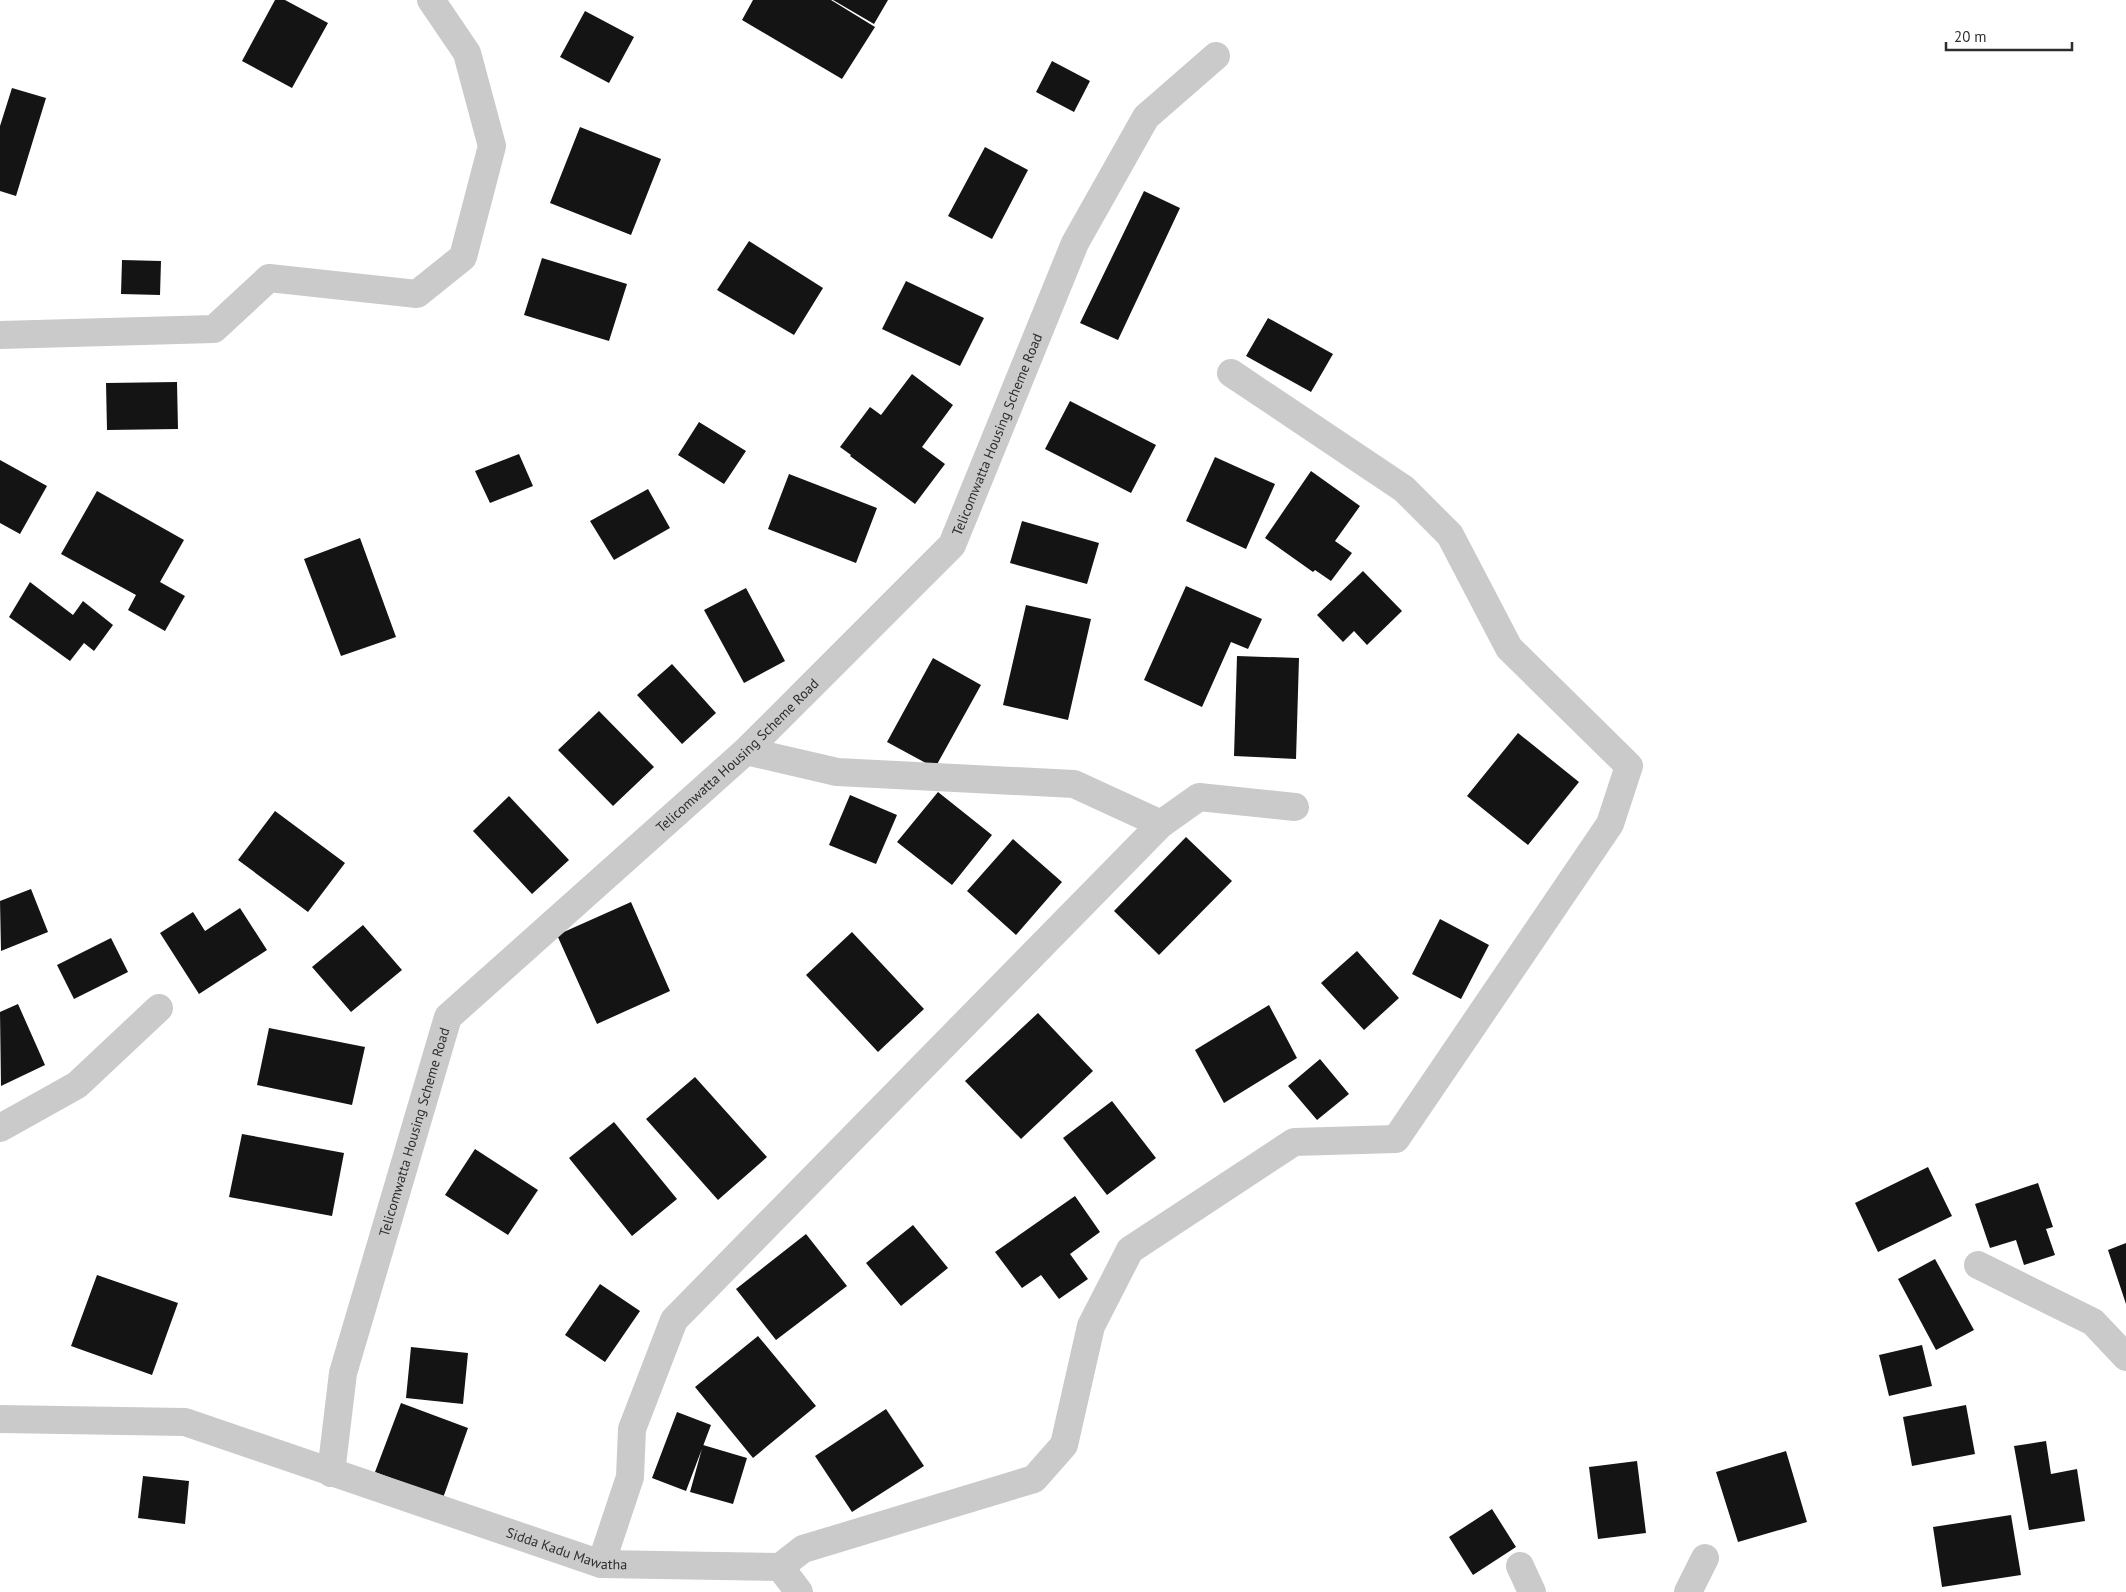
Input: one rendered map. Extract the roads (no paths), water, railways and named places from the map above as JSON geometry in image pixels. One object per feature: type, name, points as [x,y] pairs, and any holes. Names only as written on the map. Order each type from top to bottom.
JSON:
[{"type":"street","points":[[0,335],[214,329],[269,278],[417,294],[463,257],[492,146],[468,53],[431,0]]},
{"type":"street","name":"Telicomwatta Housing Scheme Road","points":[[331,1473],[343,1373],[448,1016],[746,750],[952,545],[1075,243],[1146,117],[1216,56]]},
{"type":"street","points":[[799,1592],[780,1567],[803,1549],[1034,1479],[1064,1446],[1090,1326],[1130,1250],[1294,1142],[1396,1139],[1610,824],[1629,766],[1509,648],[1450,535],[1404,489],[1231,373]]},
{"type":"street","points":[[746,750],[837,772],[1074,784],[1161,824]]},
{"type":"street","points":[[601,1564],[630,1477],[632,1429],[674,1320],[1161,824],[1199,796],[1295,807]]},
{"type":"street","points":[[0,1128],[77,1085],[159,1008]]},
{"type":"street","points":[[1978,1265],[2093,1322],[2126,1357]]},
{"type":"street","name":"Sidda Kadu Mawatha","points":[[0,1418],[185,1422],[601,1564],[780,1567]]},
{"type":"street","points":[[1688,1592],[1705,1558]]},
{"type":"street","points":[[1520,1566],[1532,1592]]}]
